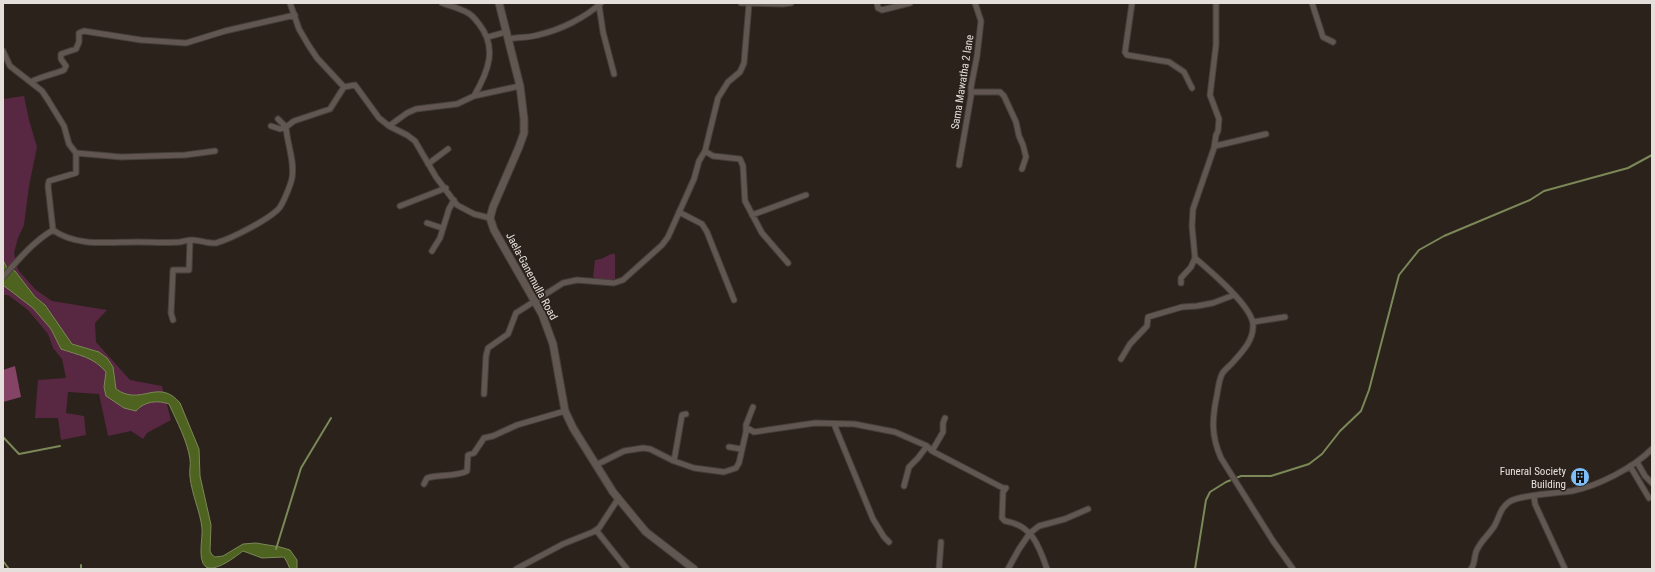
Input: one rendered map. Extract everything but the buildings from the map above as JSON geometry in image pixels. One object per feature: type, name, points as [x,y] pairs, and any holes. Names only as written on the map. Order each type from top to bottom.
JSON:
[{"type":"main road","points":[[490,218],[493,207],[524,133],[520,86],[499,3]]},
{"type":"main road","name":"Jaela-Ganemulla Road","points":[[490,218],[494,230],[542,314],[553,344],[565,411],[573,428],[618,499],[646,532],[694,569]]},
{"type":"street","points":[[290,3],[299,29],[317,58],[344,87]]},
{"type":"street","points":[[442,3],[469,13],[488,37],[490,53],[488,65],[482,84],[474,96]]},
{"type":"street","points":[[741,3],[790,3]]},
{"type":"street","points":[[877,3],[878,8],[882,10],[910,3]]},
{"type":"street","name":"Sama Mawatha 2 lane","points":[[959,165],[982,21],[975,3]]},
{"type":"street","points":[[1132,3],[1125,52],[1127,55],[1169,62],[1184,72],[1192,88]]},
{"type":"street","points":[[1181,283],[1181,278],[1191,267],[1194,258],[1192,226],[1193,209],[1215,146],[1218,131],[1219,120],[1210,95],[1216,45],[1216,3]]},
{"type":"street","points":[[1312,3],[1323,37],[1333,42]]},
{"type":"street","points":[[488,37],[539,35],[556,30],[600,4],[603,32],[614,74]]},
{"type":"street","points":[[484,394],[486,356],[488,348],[508,334],[516,313],[563,283],[577,280],[614,283],[623,280],[662,245],[668,237],[694,179],[699,161],[705,151],[718,98],[728,82],[740,72],[744,63],[749,4]]},
{"type":"street","points":[[31,82],[64,70],[66,66],[61,59],[60,54],[76,49],[79,42],[79,33],[84,31],[141,40],[186,43],[225,31],[295,15]]},
{"type":"street","points":[[3,51],[10,66],[42,91],[64,126],[69,144],[76,153],[76,173],[50,181],[48,186],[53,230],[60,235],[69,238],[110,243],[175,242],[190,240],[215,243],[231,237],[275,212],[281,206],[292,178],[292,157],[287,138],[286,126],[278,118]]},
{"type":"street","points":[[271,126],[280,129],[294,121],[330,109],[344,87],[355,85],[379,118],[389,126],[415,141],[436,177],[446,188],[457,205],[470,212],[490,218]]},
{"type":"street","points":[[389,126],[407,113],[416,110],[457,104],[474,96],[490,94],[520,86]]},
{"type":"street","points":[[971,92],[1000,92],[1004,96],[1016,122],[1025,151],[1026,157],[1022,169]]},
{"type":"street","points":[[1215,146],[1266,134]]},
{"type":"street","points":[[428,164],[448,150]]},
{"type":"street","points":[[76,153],[121,157],[185,155],[215,151]]},
{"type":"street","points":[[705,151],[713,156],[740,160],[743,166],[745,201],[762,233],[788,263]]},
{"type":"street","points":[[400,206],[446,188]]},
{"type":"street","points":[[752,215],[806,195]]},
{"type":"street","points":[[432,250],[440,238],[442,228],[454,200]]},
{"type":"street","points":[[679,212],[702,224],[705,228],[734,300]]},
{"type":"street","points":[[427,223],[442,228]]},
{"type":"street","points":[[3,277],[35,244],[53,230]]},
{"type":"street","points":[[173,320],[171,313],[173,270],[188,270],[190,240]]},
{"type":"street","points":[[1194,258],[1216,275],[1245,308],[1253,322],[1251,340],[1222,374],[1213,417],[1212,431],[1215,446],[1273,541],[1293,569]]},
{"type":"street","points":[[1121,359],[1130,344],[1147,326],[1148,317],[1182,307],[1213,303],[1234,295]]},
{"type":"street","points":[[1253,322],[1284,318]]},
{"type":"street","points":[[596,465],[624,451],[643,448],[650,449],[674,461],[694,468],[724,472],[736,468],[739,463],[746,432],[746,425],[753,407]]},
{"type":"street","points":[[424,484],[426,478],[435,475],[462,474],[467,471],[468,456],[474,453],[484,438],[493,436],[517,425],[565,411]]},
{"type":"street","points":[[674,461],[682,415],[686,414]]},
{"type":"street","points":[[932,451],[943,432],[943,423],[945,418]]},
{"type":"street","points":[[746,432],[749,429],[754,432],[815,423],[854,424],[889,430],[927,446],[932,451],[1003,488],[1006,488],[1003,492],[1002,518],[1005,521],[1017,524],[1030,533],[1040,549],[1047,569]]},
{"type":"street","points":[[834,424],[873,519],[884,538],[889,542]]},
{"type":"street","points":[[904,486],[909,467],[927,446]]},
{"type":"street","points":[[729,447],[741,449]]},
{"type":"street","points":[[1471,569],[1474,565],[1476,551],[1495,524],[1500,512],[1510,501],[1521,497],[1574,490],[1608,478],[1637,462],[1652,449]]},
{"type":"street","points":[[1637,462],[1645,476],[1652,483]]},
{"type":"street","points":[[1630,466],[1649,498]]},
{"type":"street","points":[[1534,496],[1535,504],[1565,569]]},
{"type":"street","points":[[516,569],[563,544],[596,530],[618,499]]},
{"type":"street","points":[[1008,569],[1014,556],[1030,533],[1039,526],[1064,520],[1088,509]]},
{"type":"street","points":[[596,530],[627,569]]},
{"type":"street","points":[[939,569],[941,542]]},
{"type":"shaded area","points":[[24,96],[37,147],[29,186],[24,225],[18,238],[14,253],[18,270],[36,290],[52,301],[107,310],[95,323],[96,342],[130,380],[162,386],[171,420],[147,433],[143,439],[131,431],[108,436],[99,394],[68,392],[66,413],[84,416],[86,435],[61,440],[58,418],[35,418],[38,380],[66,378],[62,359],[53,348],[48,334],[28,310],[8,295],[3,295],[3,99]]},
{"type":"shaded area","points":[[615,254],[615,279],[604,280],[593,277],[595,260]]},
{"type":"shaded area","points":[[3,260],[7,268],[15,271],[35,297],[45,305],[72,344],[99,352],[107,358],[113,367],[116,389],[125,394],[133,395],[164,392],[172,396],[180,403],[199,449],[200,476],[211,525],[210,551],[212,555],[215,557],[223,556],[243,544],[256,543],[290,550],[297,560],[297,569],[290,569],[284,557],[262,558],[243,551],[220,566],[210,568],[203,564],[201,554],[202,528],[200,515],[191,484],[189,452],[169,404],[151,402],[143,405],[136,411],[124,408],[106,396],[104,387],[106,372],[91,360],[61,349],[51,329],[33,308],[3,285]]},
{"type":"shaded area","points":[[15,366],[21,397],[3,402],[3,370]]},
{"type":"waterway","points":[[1195,569],[1206,500],[1210,492],[1226,482],[1241,476],[1271,476],[1309,464],[1322,454],[1340,431],[1361,411],[1369,390],[1399,275],[1419,250],[1444,236],[1530,200],[1544,191],[1628,168],[1652,155]]},
{"type":"waterway","points":[[276,549],[301,468],[331,418]]},
{"type":"waterway","points":[[3,437],[19,454],[60,446]]},
{"type":"waterway","points":[[3,561],[9,569]]},
{"type":"place","name":"Funeral Society Building","points":[[1580,477]]}]
